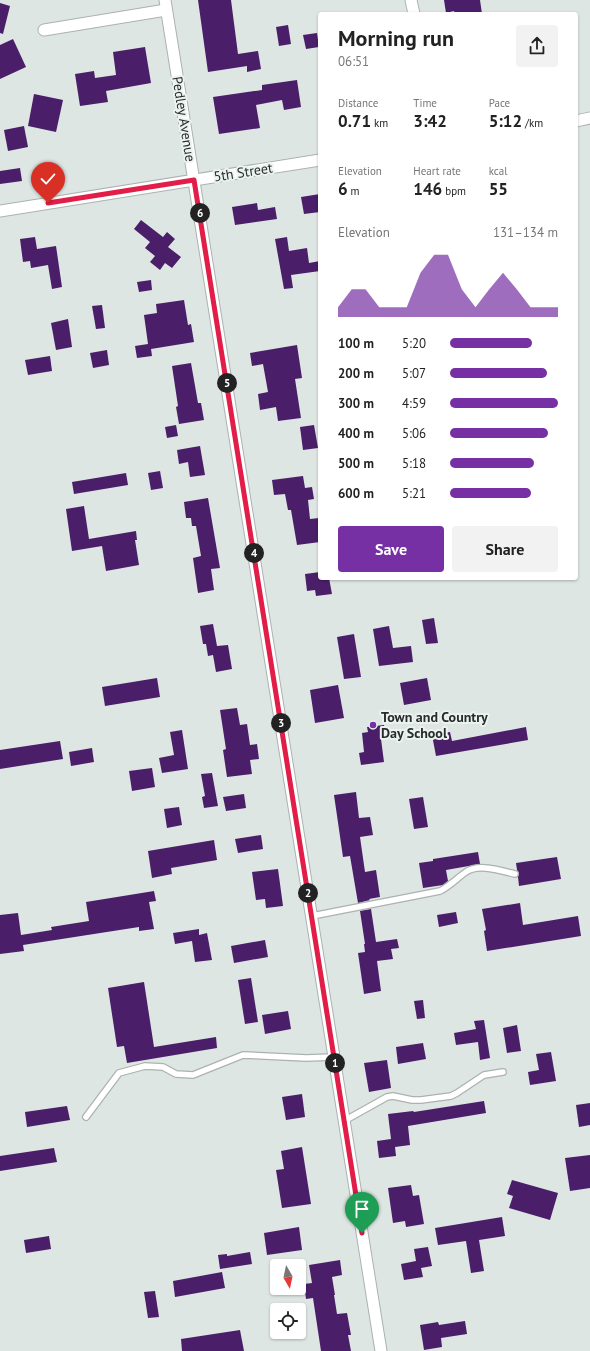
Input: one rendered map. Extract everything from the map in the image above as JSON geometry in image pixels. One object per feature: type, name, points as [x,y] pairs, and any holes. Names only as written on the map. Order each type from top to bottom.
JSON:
[{"type":"street","points":[[411,0],[414,12]]},
{"type":"street","points":[[44,30],[166,5]]},
{"type":"street","name":"Pedley Avenue","points":[[166,5],[381,1351]]},
{"type":"street","points":[[578,121],[590,118]]},
{"type":"street","name":"5th Street","points":[[0,211],[318,160]]},
{"type":"lane","points":[[312,916],[440,890],[453,883],[467,871],[473,869],[497,870],[515,874]]},
{"type":"lane","points":[[86,1116],[119,1073],[144,1066],[163,1067],[176,1074],[193,1075],[243,1055],[299,1058],[334,1057]]},
{"type":"lane","points":[[344,1121],[387,1097],[393,1096],[412,1100],[421,1100],[451,1096],[457,1094],[484,1075],[503,1072]]},
{"type":"building","points":[[198,0],[231,0],[238,54],[258,51],[261,69],[247,72],[247,66],[208,72]]},
{"type":"building","points":[[444,0],[480,0],[482,12],[446,12]]},
{"type":"building","points":[[0,3],[10,6],[3,34],[0,33]]},
{"type":"building","points":[[288,25],[291,44],[279,46],[276,27]]},
{"type":"building","points":[[317,33],[318,47],[306,49],[303,35]]},
{"type":"building","points":[[13,39],[26,67],[0,79],[0,45]]},
{"type":"building","points":[[145,47],[151,83],[106,91],[108,102],[80,106],[75,74],[94,71],[95,78],[116,75],[113,52]]},
{"type":"building","points":[[297,80],[301,107],[284,110],[282,100],[256,105],[260,128],[219,134],[213,97],[262,90],[262,85]]},
{"type":"building","points":[[34,94],[63,100],[56,132],[28,126]]},
{"type":"building","points":[[24,126],[28,147],[8,151],[4,130]]},
{"type":"building","points":[[20,168],[22,181],[0,184],[0,171]]},
{"type":"building","points":[[318,194],[318,212],[304,214],[301,197]]},
{"type":"building","points":[[257,203],[258,210],[275,207],[277,219],[235,225],[232,207]]},
{"type":"building","points":[[141,220],[163,237],[167,232],[175,239],[168,247],[181,257],[172,268],[165,263],[160,270],[150,262],[155,256],[145,248],[150,242],[134,229]]},
{"type":"building","points":[[35,237],[37,249],[56,246],[62,287],[52,289],[48,265],[31,268],[30,261],[23,262],[20,239]]},
{"type":"building","points":[[287,237],[289,251],[307,248],[309,263],[318,261],[318,271],[291,275],[293,288],[284,289],[275,239]]},
{"type":"building","points":[[151,280],[152,290],[139,292],[137,282]]},
{"type":"building","points":[[184,300],[188,325],[191,324],[194,342],[151,349],[152,356],[137,358],[135,346],[148,344],[144,315],[157,313],[156,304]]},
{"type":"building","points":[[102,305],[105,328],[96,329],[92,306]]},
{"type":"building","points":[[68,319],[72,347],[56,350],[51,323]]},
{"type":"building","points":[[297,345],[302,378],[295,379],[301,418],[278,421],[276,407],[260,410],[258,394],[268,392],[263,364],[252,366],[250,353]]},
{"type":"building","points":[[107,350],[109,365],[93,368],[90,353]]},
{"type":"building","points":[[50,356],[52,371],[28,375],[25,360]]},
{"type":"building","points":[[191,363],[198,403],[201,403],[204,420],[179,424],[172,366]]},
{"type":"building","points":[[176,425],[178,436],[167,438],[165,427]]},
{"type":"building","points":[[314,425],[318,448],[303,450],[300,427]]},
{"type":"building","points":[[200,446],[205,475],[190,477],[188,462],[179,464],[177,450]]},
{"type":"building","points":[[160,471],[163,488],[151,490],[148,473]]},
{"type":"building","points":[[126,473],[128,485],[74,494],[72,482]]},
{"type":"building","points":[[303,476],[305,488],[312,487],[314,499],[308,500],[310,519],[318,518],[318,542],[297,545],[291,510],[288,510],[285,494],[274,495],[272,480]]},
{"type":"building","points":[[208,498],[220,568],[211,569],[214,590],[198,593],[193,558],[201,556],[196,526],[192,526],[191,518],[186,518],[184,502]]},
{"type":"building","points":[[84,506],[89,539],[136,531],[137,540],[135,540],[139,565],[106,571],[102,546],[72,551],[66,509]]},
{"type":"building","points":[[318,572],[318,580],[329,580],[332,594],[316,596],[315,590],[307,591],[305,574]]},
{"type":"building","points":[[434,618],[438,643],[426,644],[422,620]]},
{"type":"building","points":[[213,624],[217,646],[228,645],[232,669],[216,672],[213,655],[208,656],[206,644],[203,644],[200,626]]},
{"type":"building","points":[[389,626],[393,648],[411,646],[413,662],[379,666],[373,629]]},
{"type":"building","points":[[354,634],[361,677],[344,679],[337,637]]},
{"type":"building","points":[[157,678],[160,697],[105,706],[102,687]]},
{"type":"building","points":[[427,678],[431,700],[404,705],[400,683]]},
{"type":"building","points":[[338,685],[344,718],[315,723],[310,690]]},
{"type":"building","points":[[237,708],[240,725],[247,724],[250,745],[257,744],[259,759],[250,760],[252,774],[227,777],[223,750],[226,749],[220,710]]},
{"type":"building","points":[[384,725],[386,738],[381,739],[384,762],[361,765],[359,753],[364,752],[362,733],[368,732],[367,727]]},
{"type":"building","points":[[526,727],[528,740],[436,756],[432,735],[450,732],[452,741]]},
{"type":"building","points":[[182,730],[188,769],[162,773],[159,758],[174,755],[170,732]]},
{"type":"building","points":[[60,741],[63,759],[0,769],[0,750]]},
{"type":"building","points":[[92,748],[94,762],[71,766],[69,752]]},
{"type":"building","points":[[152,768],[155,787],[132,791],[129,771]]},
{"type":"building","points":[[212,773],[218,806],[204,808],[202,797],[205,796],[201,774]]},
{"type":"building","points":[[356,792],[359,818],[370,817],[373,835],[360,837],[365,872],[376,870],[380,897],[358,903],[350,856],[343,857],[334,795]]},
{"type":"building","points":[[244,794],[246,808],[226,811],[223,797]]},
{"type":"building","points":[[423,797],[428,827],[414,829],[409,799]]},
{"type":"building","points":[[179,807],[182,825],[167,828],[164,809]]},
{"type":"building","points":[[261,835],[263,849],[238,853],[235,839]]},
{"type":"building","points":[[214,840],[217,860],[171,868],[172,874],[152,878],[148,851]]},
{"type":"building","points":[[478,852],[480,864],[446,870],[448,881],[443,885],[423,888],[419,863],[433,861],[433,859]]},
{"type":"building","points":[[557,857],[561,879],[519,886],[519,873],[516,863]]},
{"type":"building","points":[[278,869],[283,906],[266,908],[265,899],[256,900],[252,872]]},
{"type":"building","points":[[154,891],[156,901],[149,902],[154,929],[139,931],[139,927],[23,945],[24,951],[0,954],[0,915],[18,913],[21,935],[52,930],[51,927],[89,921],[86,902]]},
{"type":"building","points":[[520,903],[523,925],[578,916],[581,936],[487,951],[484,931],[486,930],[482,909]]},
{"type":"building","points":[[371,909],[376,942],[397,939],[399,948],[391,949],[393,959],[377,961],[381,991],[364,994],[358,953],[365,952],[360,911]]},
{"type":"building","points":[[456,912],[458,923],[439,927],[437,915]]},
{"type":"building","points":[[199,929],[199,935],[207,933],[212,960],[195,962],[192,941],[175,944],[173,933]]},
{"type":"building","points":[[265,940],[268,957],[234,963],[231,946]]},
{"type":"building","points":[[251,978],[258,1022],[245,1024],[238,980]]},
{"type":"building","points":[[144,982],[154,1047],[216,1037],[217,1048],[127,1063],[124,1046],[117,1047],[108,988]]},
{"type":"building","points":[[423,1000],[425,1018],[417,1019],[414,1001]]},
{"type":"building","points":[[288,1011],[291,1029],[265,1034],[262,1015]]},
{"type":"building","points":[[484,1020],[490,1058],[480,1060],[478,1042],[456,1045],[454,1033],[476,1029],[474,1021]]},
{"type":"building","points":[[517,1025],[521,1051],[507,1053],[503,1028]]},
{"type":"building","points":[[423,1043],[426,1059],[398,1064],[396,1047]]},
{"type":"building","points":[[551,1052],[556,1081],[530,1085],[528,1072],[539,1070],[536,1054]]},
{"type":"building","points":[[387,1060],[391,1088],[369,1092],[364,1063]]},
{"type":"building","points":[[302,1094],[305,1117],[286,1120],[282,1097]]},
{"type":"building","points":[[484,1101],[486,1113],[408,1126],[410,1145],[395,1147],[396,1156],[379,1158],[377,1141],[391,1139],[388,1114],[414,1112]]},
{"type":"building","points":[[590,1103],[590,1125],[579,1127],[576,1105]]},
{"type":"building","points":[[67,1106],[70,1120],[27,1127],[25,1112]]},
{"type":"building","points":[[302,1147],[311,1204],[282,1208],[276,1170],[284,1169],[281,1151]]},
{"type":"building","points":[[54,1148],[57,1162],[0,1171],[0,1156]]},
{"type":"building","points":[[590,1155],[590,1188],[570,1191],[565,1158]]},
{"type":"building","points":[[512,1180],[558,1193],[550,1220],[509,1208],[513,1196],[507,1194]]},
{"type":"building","points":[[411,1185],[413,1196],[419,1195],[424,1224],[406,1227],[405,1221],[393,1223],[388,1188]]},
{"type":"building","points":[[502,1217],[505,1236],[479,1240],[484,1271],[471,1273],[466,1241],[438,1245],[435,1228]]},
{"type":"building","points":[[299,1227],[302,1250],[267,1255],[264,1233]]},
{"type":"building","points":[[49,1236],[51,1249],[26,1253],[24,1240]]},
{"type":"building","points":[[428,1247],[432,1266],[421,1268],[423,1277],[404,1280],[401,1264],[416,1261],[414,1249]]},
{"type":"building","points":[[250,1252],[252,1264],[220,1269],[218,1255],[227,1254],[227,1256]]},
{"type":"building","points":[[340,1260],[342,1275],[332,1277],[334,1295],[337,1314],[347,1313],[351,1335],[348,1335],[351,1351],[321,1351],[313,1298],[306,1299],[306,1284],[312,1283],[309,1265]]},
{"type":"building","points":[[222,1272],[225,1288],[175,1297],[173,1281]]},
{"type":"building","points":[[155,1291],[159,1317],[148,1318],[144,1292]]},
{"type":"building","points":[[465,1321],[467,1334],[441,1338],[442,1347],[424,1350],[420,1325],[438,1322],[439,1325]]},
{"type":"building","points":[[240,1330],[244,1351],[182,1351],[181,1339]]},
{"type":"place","name":"Town and Country Day School","points":[[373,725]]},
{"type":"route","points":[[48,203],[194,180],[362,1233]]}]
